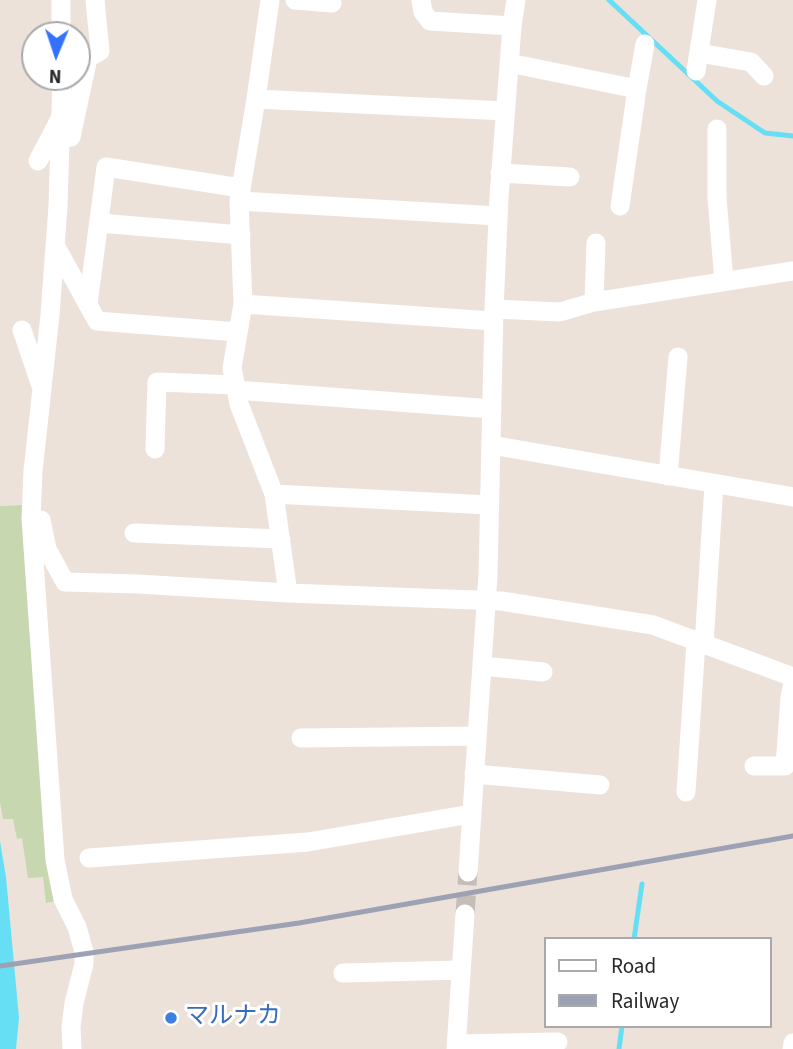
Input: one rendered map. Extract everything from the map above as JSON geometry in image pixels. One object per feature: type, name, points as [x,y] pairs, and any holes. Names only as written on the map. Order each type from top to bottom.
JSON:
[{"type":"street","points":[[61,0],[61,21]]},
{"type":"street","points":[[60,151],[68,147],[88,58],[100,51],[95,0]]},
{"type":"street","points":[[270,0],[240,195],[243,304],[232,368],[239,404],[274,494],[288,593]]},
{"type":"street","points":[[295,0],[332,3]]},
{"type":"street","points":[[421,0],[423,12],[430,21],[512,26]]},
{"type":"street","points":[[468,872],[486,602],[500,173],[516,0]]},
{"type":"street","points":[[707,0],[697,62],[751,62],[764,76]]},
{"type":"street","points":[[620,206],[645,44]]},
{"type":"street","points":[[509,63],[637,89]]},
{"type":"street","points":[[62,91],[55,245],[31,486],[55,860],[63,899],[77,927],[84,952],[71,1027],[72,1049]]},
{"type":"street","points":[[256,99],[505,111]]},
{"type":"street","points":[[38,161],[62,116]]},
{"type":"street","points":[[717,128],[717,198],[724,281]]},
{"type":"street","points":[[88,304],[106,167],[240,195],[498,216]]},
{"type":"street","points":[[500,173],[570,177]]},
{"type":"street","points":[[100,223],[241,235]]},
{"type":"street","points":[[594,302],[596,243]]},
{"type":"street","points":[[55,245],[97,321],[238,332]]},
{"type":"street","points":[[243,304],[494,315],[561,312],[594,302],[793,271]]},
{"type":"street","points":[[22,330],[42,391]]},
{"type":"street","points":[[668,476],[678,357]]},
{"type":"street","points":[[155,449],[157,382],[492,409]]},
{"type":"street","points":[[491,445],[793,497]]},
{"type":"street","points":[[686,792],[714,484]]},
{"type":"street","points":[[31,486],[47,549],[65,582],[501,601],[653,625],[793,677]]},
{"type":"street","points":[[274,494],[489,505]]},
{"type":"street","points":[[134,533],[281,539]]},
{"type":"street","points":[[482,666],[543,672]]},
{"type":"street","points":[[754,766],[789,766],[790,697],[793,683]]},
{"type":"street","points":[[300,738],[477,736]]},
{"type":"street","points":[[474,774],[600,785]]},
{"type":"street","points":[[89,858],[308,842],[471,814]]},
{"type":"street","points":[[465,914],[456,1047],[558,1042]]},
{"type":"street","points":[[344,973],[461,970]]},
{"type":"street","points":[[792,1049],[793,1043]]},
{"type":"green space","points":[[25,505],[56,901],[46,903],[43,877],[28,878],[22,838],[17,839],[13,819],[3,819],[0,802],[0,506]]},
{"type":"water","points":[[0,841],[6,877],[19,1018],[16,1049],[0,1049]]},
{"type":"waterway","points":[[609,0],[717,101],[765,133],[793,136]]},
{"type":"waterway","points":[[634,937],[642,884]]},
{"type":"waterway","points":[[619,1049],[622,1028]]},
{"type":"tunnel","points":[[465,914],[468,872]]},
{"type":"railway","points":[[0,966],[299,923],[793,836]]},
{"type":"place","name":"マルナカ","points":[[171,1018]]}]
